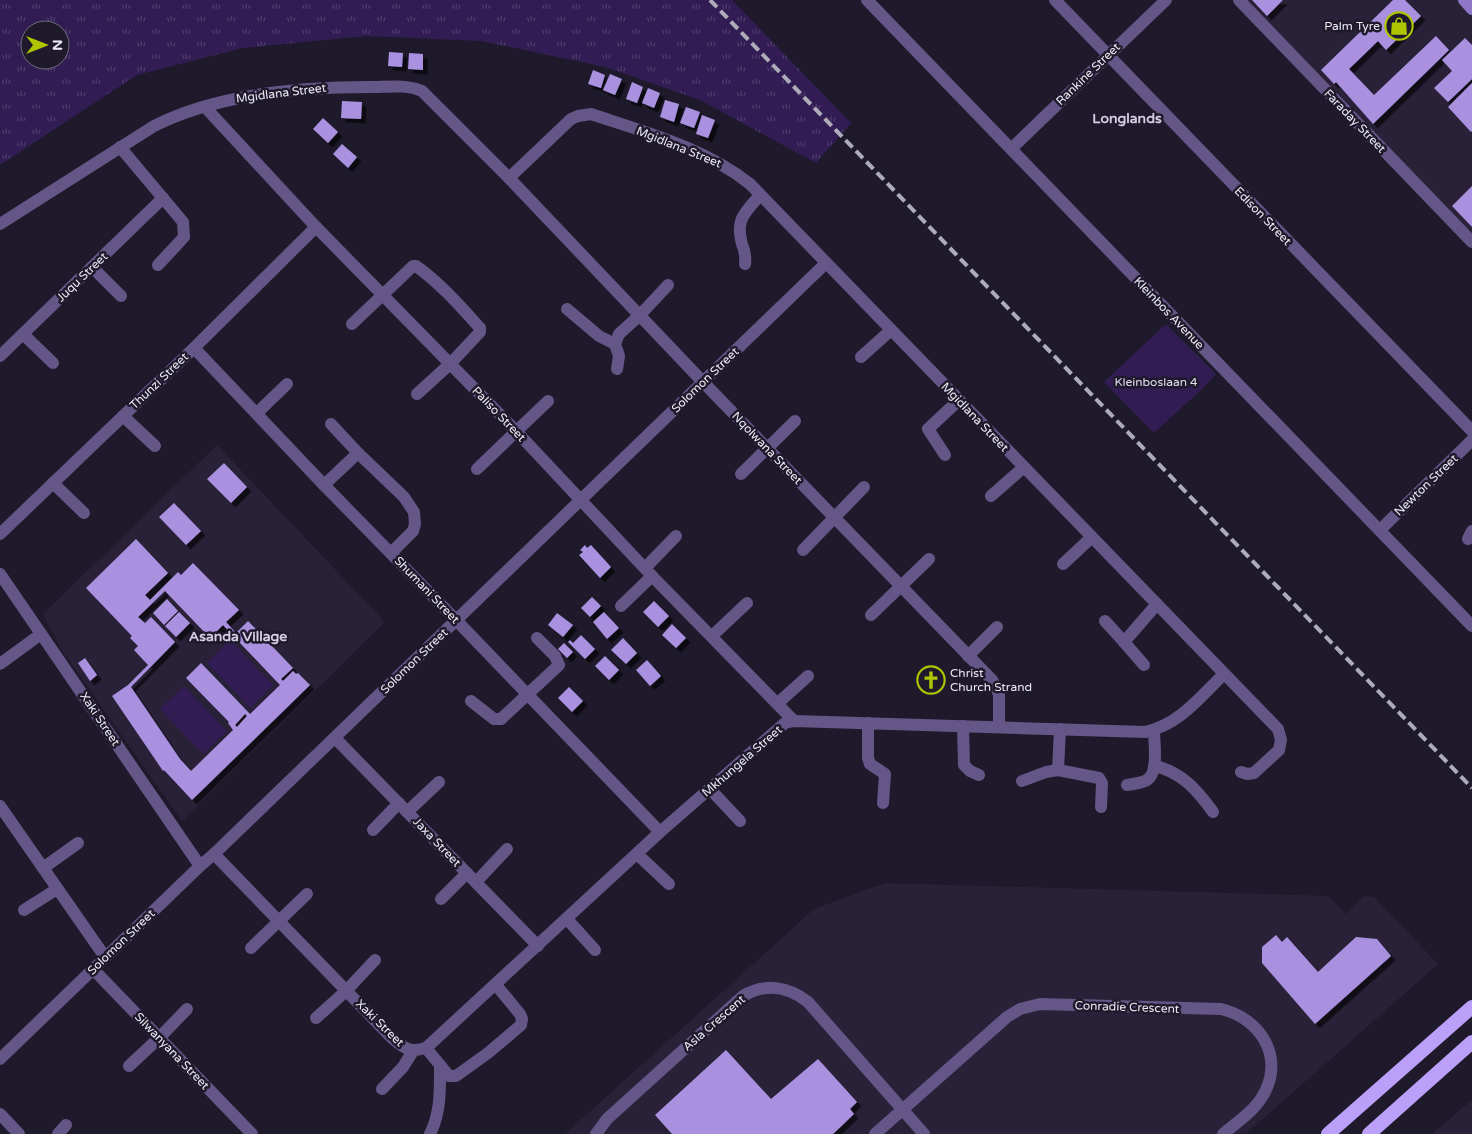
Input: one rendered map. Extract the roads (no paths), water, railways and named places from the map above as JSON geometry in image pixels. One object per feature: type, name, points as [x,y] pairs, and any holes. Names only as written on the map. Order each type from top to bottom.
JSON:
[{"type":"highway","points":[[1328,1134],[1472,1006]]},
{"type":"highway","points":[[1369,1134],[1472,1042]]},
{"type":"main road","points":[[1464,0],[1472,9]]},
{"type":"street","name":"Kleinbos Avenue","points":[[867,0],[1472,626]]},
{"type":"street","name":"Edison Street","points":[[1055,0],[1472,431]]},
{"type":"street","name":"Rankine Street","points":[[1011,150],[1166,0]]},
{"type":"street","name":"Faraday Street","points":[[1239,0],[1472,242]]},
{"type":"street","name":"Mgidlana Street","points":[[0,224],[154,126],[175,116],[232,99],[332,87],[416,88],[422,91],[509,178],[572,119],[591,114],[652,134],[713,160],[736,173],[760,195],[1278,729],[1281,740],[1279,750],[1254,773],[1247,774],[1241,772]]},
{"type":"street","name":"Paliso Street","points":[[205,107],[316,227],[516,431],[649,572],[794,721]]},
{"type":"street","points":[[120,147],[183,222],[184,237],[158,265]]},
{"type":"street","name":"Nqolwana Street","points":[[509,178],[703,382],[992,680],[998,690],[999,727]]},
{"type":"street","points":[[745,264],[746,252],[739,232],[739,222],[760,195]]},
{"type":"street","name":"Juqu Street","points":[[0,356],[163,198]]},
{"type":"street","name":"Thunzi Street","points":[[0,534],[194,348],[316,227]]},
{"type":"street","name":"Solomon Street","points":[[0,1058],[335,738],[826,263]]},
{"type":"street","points":[[352,324],[410,268],[416,266],[455,300],[480,329],[477,336],[450,364],[417,394]]},
{"type":"street","points":[[92,267],[121,296]]},
{"type":"street","points":[[617,369],[619,356],[615,344],[619,334],[668,285]]},
{"type":"street","points":[[567,309],[600,336],[615,344]]},
{"type":"street","points":[[861,357],[891,330]]},
{"type":"street","points":[[23,334],[53,363]]},
{"type":"street","name":"Shumani Street","points":[[194,348],[324,486],[528,693],[660,832]]},
{"type":"street","points":[[256,413],[287,384]]},
{"type":"street","points":[[945,455],[928,429],[959,400]]},
{"type":"street","points":[[477,469],[548,401]]},
{"type":"street","points":[[123,416],[155,446]]},
{"type":"street","points":[[741,474],[794,421]]},
{"type":"street","points":[[331,424],[404,498],[414,512],[415,524],[412,531],[391,553]]},
{"type":"street","name":"Newton Street","points":[[1380,530],[1472,440]]},
{"type":"street","points":[[324,486],[358,453]]},
{"type":"street","points":[[991,496],[1024,467]]},
{"type":"street","points":[[53,483],[84,513]]},
{"type":"street","points":[[803,550],[864,487]]},
{"type":"street","points":[[621,606],[676,536]]},
{"type":"street","points":[[1063,564],[1092,537]]},
{"type":"street","points":[[871,616],[929,559]]},
{"type":"street","name":"Xaki Street","points":[[0,574],[200,866]]},
{"type":"street","points":[[712,636],[747,603]]},
{"type":"street","points":[[1124,642],[1157,604]]},
{"type":"street","points":[[1106,621],[1144,665]]},
{"type":"street","points":[[968,656],[997,627]]},
{"type":"street","points":[[0,664],[41,634]]},
{"type":"street","points":[[471,701],[489,716],[498,720],[504,718],[559,665],[555,656],[537,638]]},
{"type":"street","name":"Mkhungela Street","points":[[382,1088],[420,1050],[496,985],[660,832],[785,723],[794,721],[1135,732],[1154,730],[1164,727],[1180,717],[1224,674]]},
{"type":"street","points":[[778,703],[808,676]]},
{"type":"street","points":[[868,723],[868,758],[870,764],[885,774],[883,803]]},
{"type":"street","points":[[963,726],[964,765],[970,772],[979,775]]},
{"type":"street","points":[[1058,770],[1060,729]]},
{"type":"street","points":[[1128,785],[1147,780],[1152,774],[1154,766],[1154,730]]},
{"type":"street","name":"Jaxa Street","points":[[335,738],[538,946]]},
{"type":"street","points":[[1154,766],[1173,772],[1192,785],[1201,794],[1213,812]]},
{"type":"street","points":[[1022,781],[1046,772],[1058,770],[1099,778],[1102,783],[1101,808]]},
{"type":"street","points":[[374,830],[439,782]]},
{"type":"street","points":[[710,789],[740,821]]},
{"type":"street","points":[[0,806],[105,957]]},
{"type":"street","points":[[43,868],[78,843]]},
{"type":"street","points":[[440,900],[472,878],[507,849]]},
{"type":"street","name":"Xaki Street","points":[[214,854],[392,1038],[403,1047],[420,1050]]},
{"type":"street","points":[[637,854],[669,884]]},
{"type":"street","points":[[24,910],[57,889]]},
{"type":"street","points":[[251,948],[307,894]]},
{"type":"street","points":[[568,919],[595,950]]},
{"type":"street","points":[[316,1018],[346,991],[375,960]]},
{"type":"street","name":"Silwanyana Street","points":[[93,969],[252,1134]]},
{"type":"street","points":[[420,1050],[440,1065],[449,1076],[456,1076],[488,1053],[521,1025],[522,1019],[520,1014],[496,985]]},
{"type":"street","name":"Asla Crescent","points":[[596,1134],[606,1119],[743,996],[765,988],[783,988],[792,991],[808,1002],[902,1109]]},
{"type":"street","name":"Conradie Crescent","points":[[875,1134],[1006,1017],[1027,1006],[1040,1004],[1221,1010],[1241,1016],[1257,1028],[1266,1043],[1271,1062],[1269,1081],[1261,1099],[1223,1134]]},
{"type":"street","points":[[129,1066],[187,1009]]},
{"type":"street","points":[[430,1134],[436,1123],[440,1103],[440,1065]]},
{"type":"street","points":[[902,1109],[924,1134]]},
{"type":"street","points":[[0,1114],[19,1134]]},
{"type":"railway","points":[[710,0],[1472,788]]},
{"type":"place","name":"Palm Tyre","points":[[1399,26]]},
{"type":"place","name":"Christ Church Strand","points":[[931,680]]},
{"type":"district","name":"Longlands","points":[[1127,118]]},
{"type":"district","name":"Asanda Village","points":[[238,636]]},
{"type":"park label","name":"Kleinboslaan 4","points":[[1156,382]]}]
